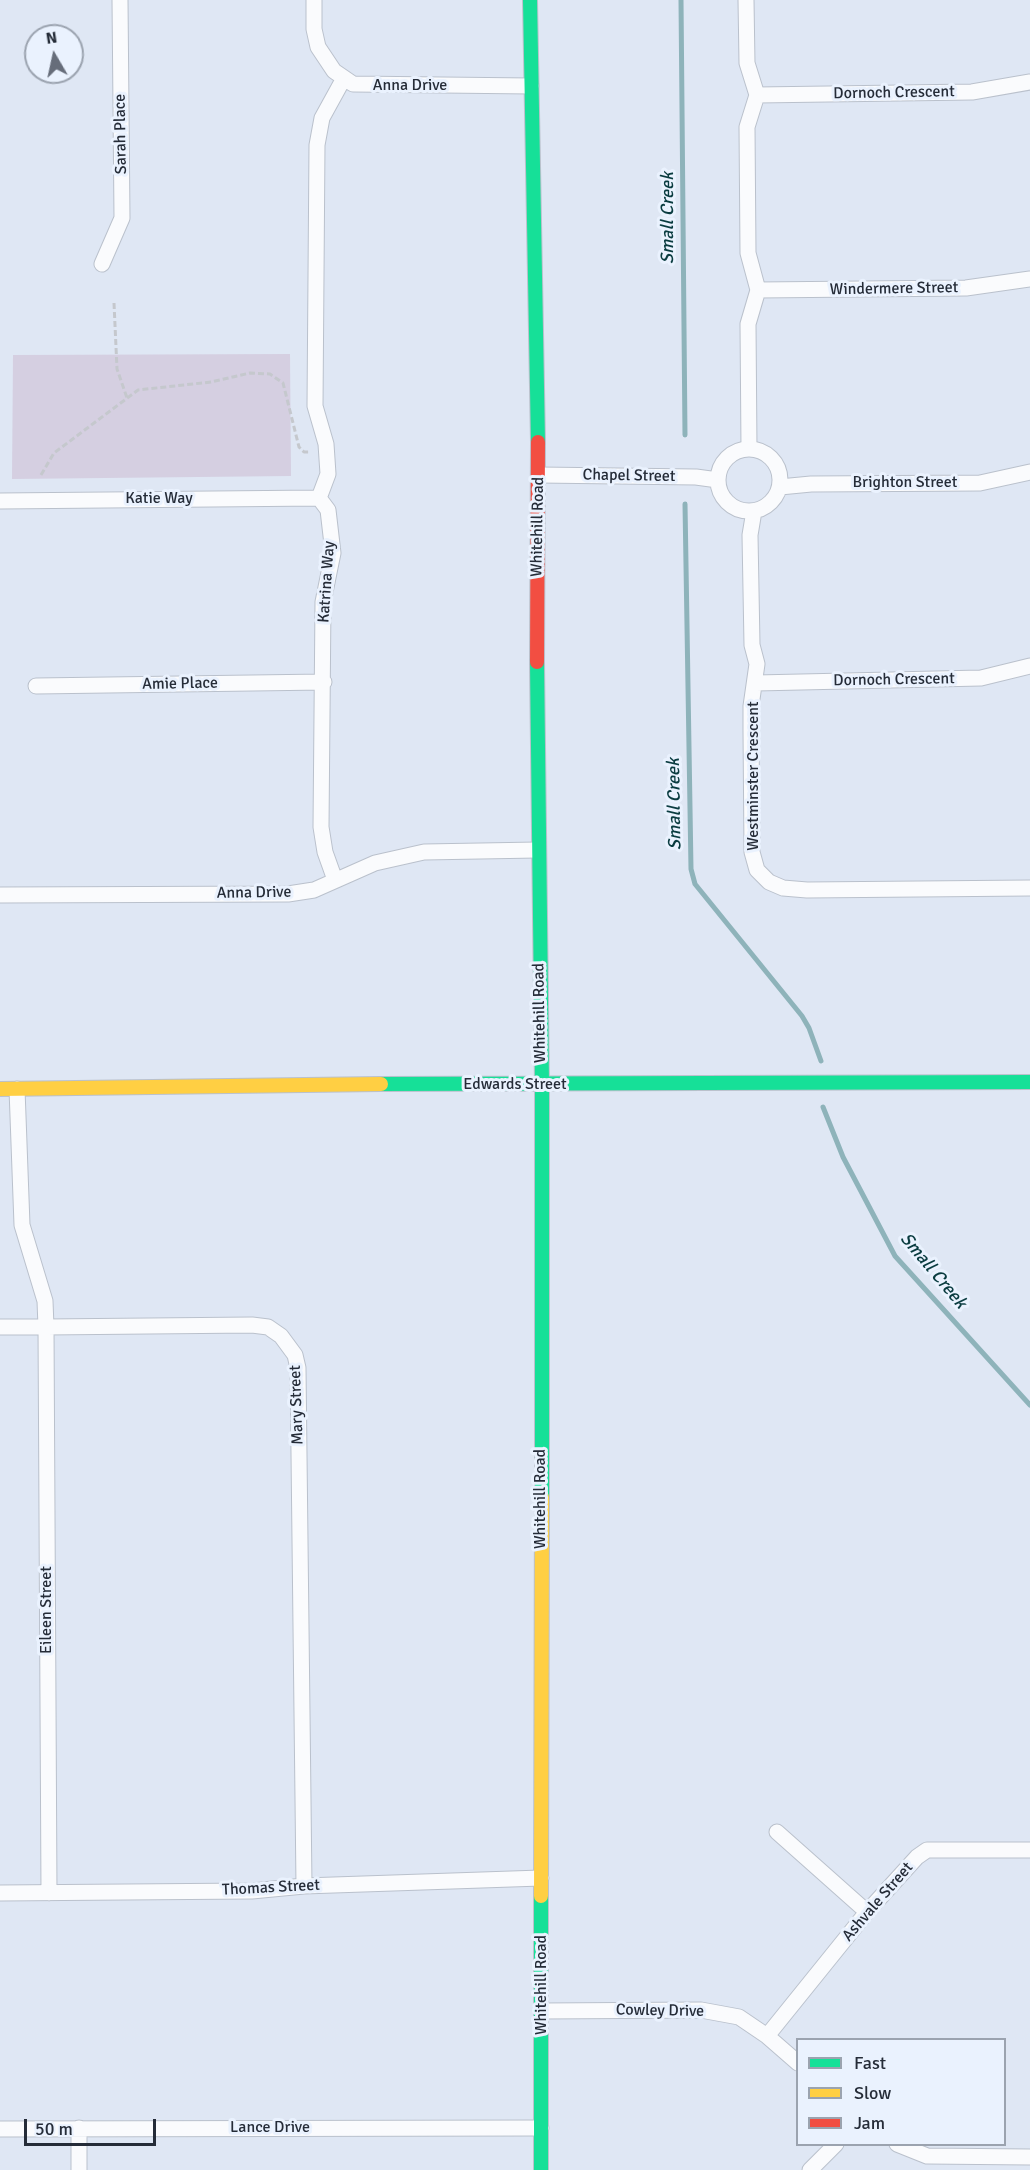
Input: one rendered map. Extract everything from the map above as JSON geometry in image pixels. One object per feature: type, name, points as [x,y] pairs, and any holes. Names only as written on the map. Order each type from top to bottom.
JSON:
[{"type":"street","name":"Sarah Place","points":[[102,264],[122,218],[120,0]]},
{"type":"street","name":"Anna Drive","points":[[314,0],[314,29],[318,47],[326,62],[344,78],[364,86],[531,86]]},
{"type":"street","name":"Whitehill Road","points":[[530,0],[539,475],[537,850],[542,1085],[541,2170]]},
{"type":"street","points":[[746,0],[747,63],[757,94],[749,117],[747,150],[748,253],[758,290],[748,324],[749,449]]},
{"type":"street","points":[[319,498],[328,474],[327,451],[315,406],[317,145],[322,118],[344,78]]},
{"type":"street","name":"Dornoch Crescent","points":[[757,94],[972,92],[1030,82]]},
{"type":"street","name":"Windermere Street","points":[[758,290],[966,288],[1030,279]]},
{"type":"street","points":[[749,449],[765,453],[773,459],[778,469],[780,487],[770,503],[754,511],[734,507],[720,491],[718,480],[723,464],[729,457],[736,452],[749,449]]},
{"type":"street","name":"Brighton Street","points":[[780,487],[811,484],[980,483],[1030,472]]},
{"type":"street","name":"Chapel Street","points":[[539,475],[696,477],[718,480]]},
{"type":"street","name":"Katie Way","points":[[0,501],[319,498]]},
{"type":"street","name":"Katrina Way","points":[[319,498],[328,510],[333,553],[324,602],[321,827],[325,852],[335,880]]},
{"type":"street","name":"Westminster Crescent","points":[[754,511],[750,535],[752,645],[757,664],[751,706],[752,852],[757,870],[769,882],[783,888],[807,890],[1030,888]]},
{"type":"street","name":"Dornoch Crescent","points":[[756,683],[981,678],[1030,666]]},
{"type":"street","name":"Amie Place","points":[[36,686],[324,682]]},
{"type":"street","name":"Anna Drive","points":[[0,895],[288,894],[314,890],[375,863],[424,852],[537,850]]},
{"type":"street","name":"Edwards Street","points":[[0,1089],[297,1084],[1030,1082]]},
{"type":"street","points":[[0,1327],[46,1327],[45,1301],[21,1225],[17,1089]]},
{"type":"street","name":"Mary Street","points":[[46,1327],[252,1325],[268,1327],[281,1336],[296,1356],[298,1368],[304,1886]]},
{"type":"street","name":"Eileen Street","points":[[46,1327],[49,1893]]},
{"type":"street","points":[[777,1832],[867,1912]]},
{"type":"street","name":"Ashvale Street","points":[[767,2036],[867,1912],[917,1857],[927,1850],[1030,1850]]},
{"type":"street","name":"Thomas Street","points":[[0,1893],[252,1891],[304,1886],[541,1878]]},
{"type":"street","name":"Cowley Drive","points":[[542,2011],[701,2010],[739,2017],[767,2036],[796,2061]]},
{"type":"street","points":[[79,2128],[79,2170]]},
{"type":"street","name":"Lance Drive","points":[[0,2129],[541,2128]]},
{"type":"street","points":[[810,2170],[835,2146]]},
{"type":"street","points":[[900,2146],[927,2156],[1030,2157]]},
{"type":"path","points":[[114,303],[117,369],[127,398]]},
{"type":"path","points":[[41,475],[54,453],[138,390],[211,382],[249,373],[270,374],[284,382],[299,447],[304,452],[327,451]]},
{"type":"shaded area","points":[[290,354],[291,476],[12,479],[13,355]]},
{"type":"waterway","name":"Small Creek","points":[[681,0],[685,435]]},
{"type":"waterway","name":"Small Creek","points":[[685,504],[691,869],[695,884],[802,1016],[821,1061]]},
{"type":"waterway","name":"Small Creek","points":[[823,1107],[843,1157],[895,1256],[1030,1405]]},
{"type":"traffic: fast","points":[[530,0],[538,442]]},
{"type":"traffic: fast","points":[[537,662],[542,1085],[542,1497]]},
{"type":"traffic: fast","points":[[381,1084],[1030,1082]]},
{"type":"traffic: fast","points":[[541,1896],[541,2170]]},
{"type":"traffic: slow","points":[[0,1089],[381,1084]]},
{"type":"traffic: slow","points":[[541,1896],[542,1497]]},
{"type":"traffic: jam","points":[[537,662],[538,442]]}]
